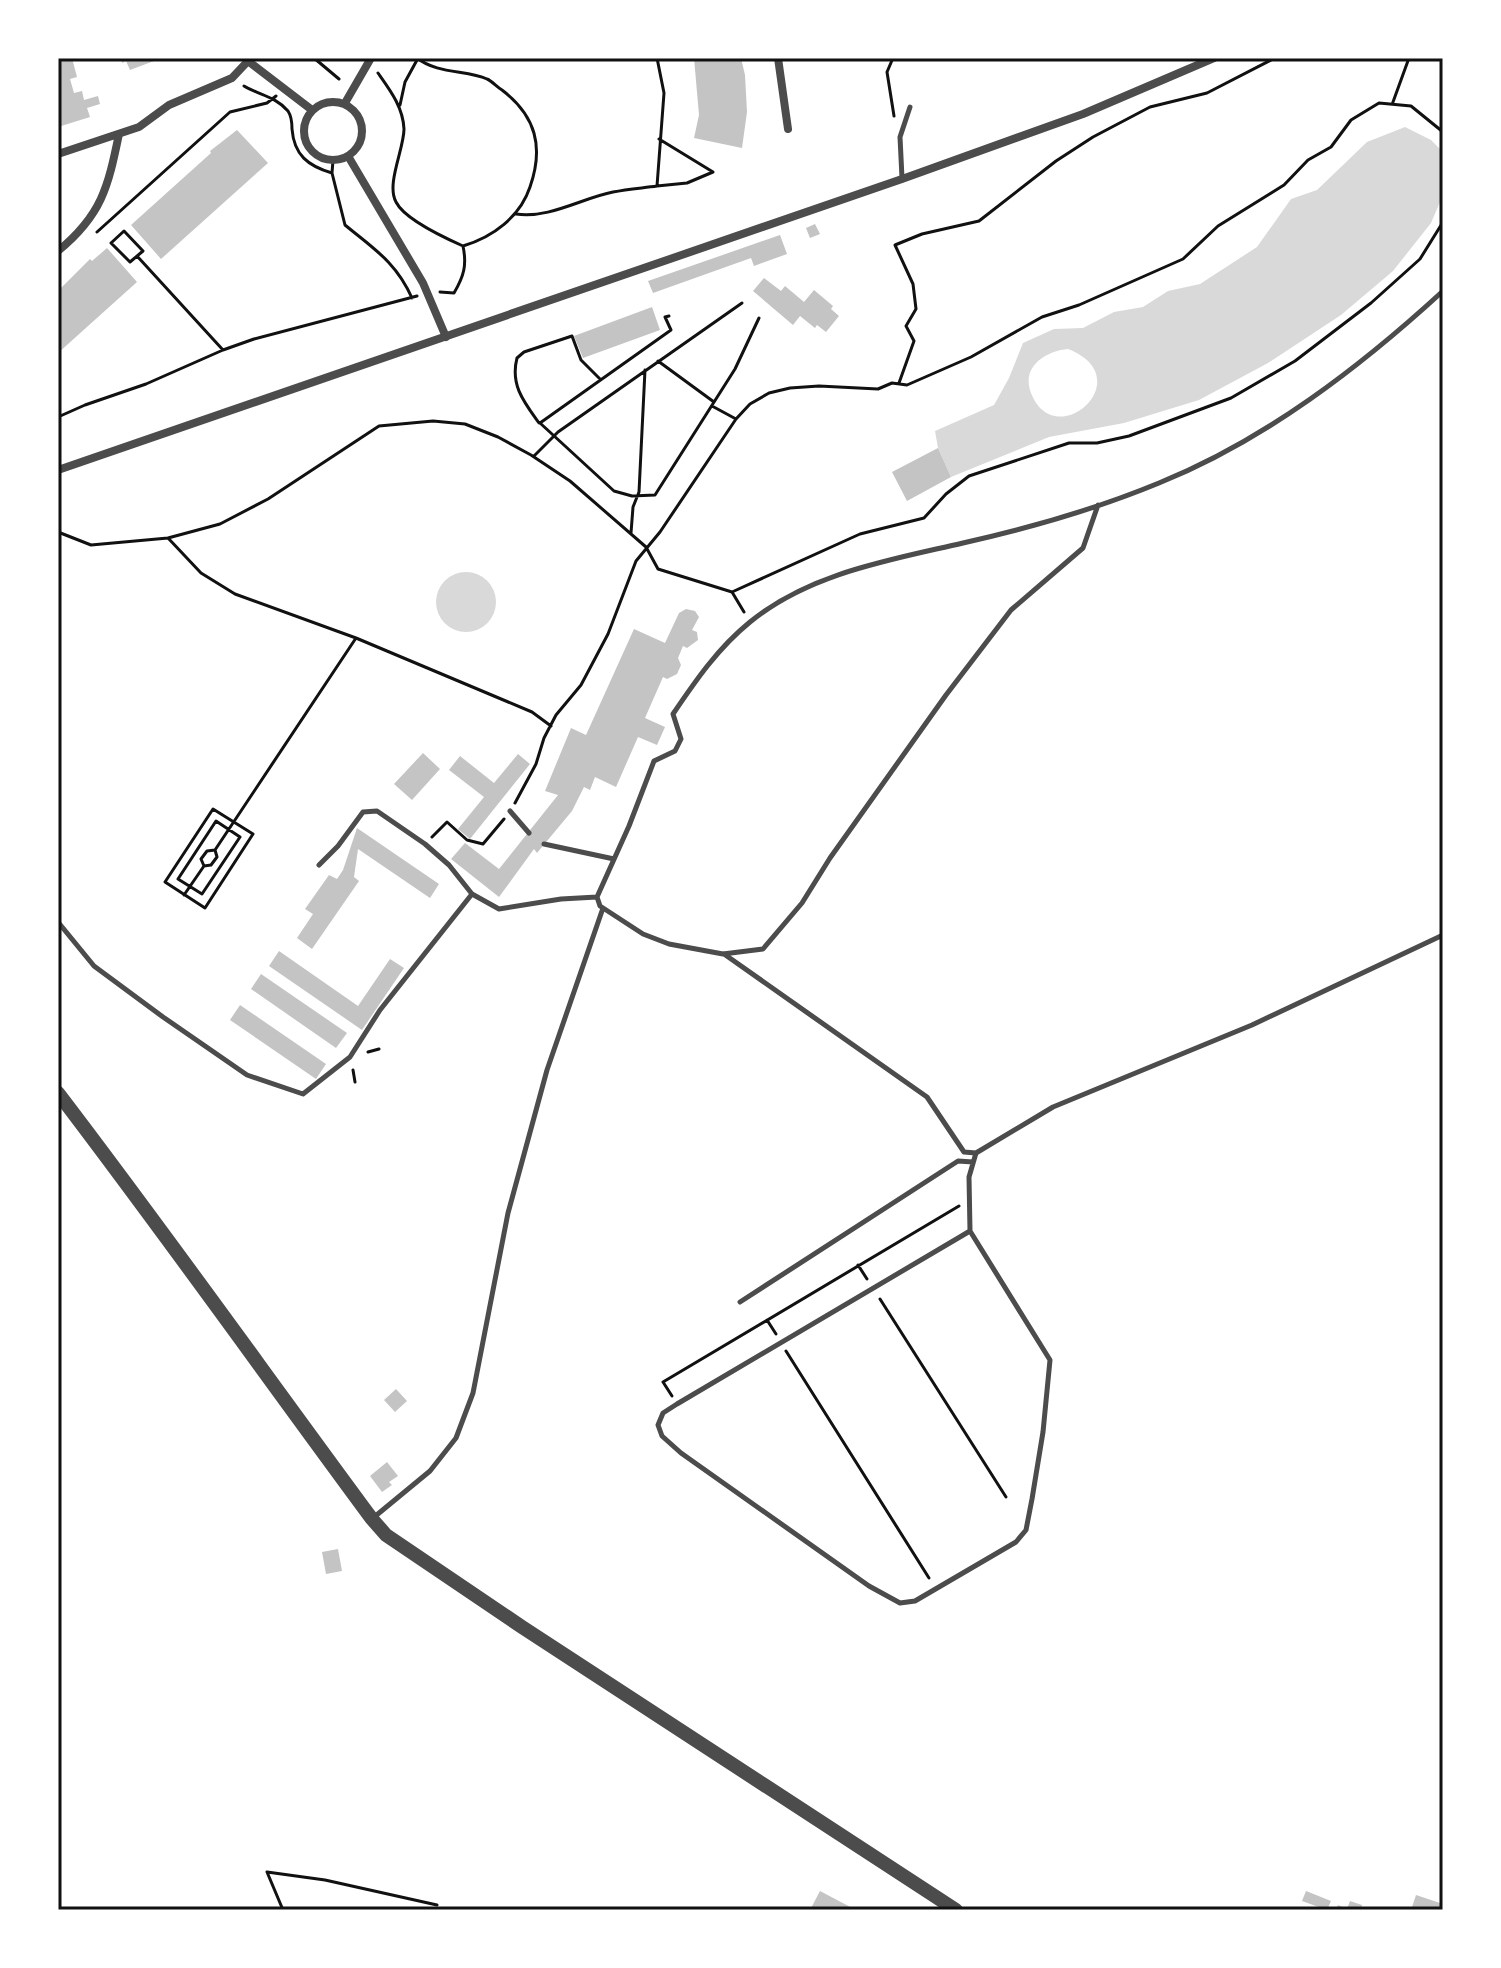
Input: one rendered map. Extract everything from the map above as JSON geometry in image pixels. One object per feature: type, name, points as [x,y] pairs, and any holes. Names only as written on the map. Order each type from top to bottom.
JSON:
[{"type":"street","points":[[778,58],[788,129]]},
{"type":"street","points":[[58,470],[902,179],[1083,114],[1214,58]]},
{"type":"street","points":[[58,154],[139,127],[169,105],[232,78],[247,60],[312,110]]},
{"type":"street","points":[[345,103],[369,62]]},
{"type":"street","points":[[333,101],[345,103],[354,109],[363,131],[360,142],[348,156],[333,160],[321,158],[306,143],[303,131],[312,110],[322,103],[333,101]]},
{"type":"street","points":[[58,251],[96,212],[108,185],[119,134]]},
{"type":"street","points":[[348,156],[427,293],[446,337]]},
{"type":"street","points":[[58,1093],[153,1216],[372,1519],[396,1543],[956,1910]]},
{"type":"lane","points":[[902,179],[900,137],[910,107]]},
{"type":"lane","points":[[597,897],[654,761],[675,751],[681,739],[673,714],[707,663],[750,622],[792,594],[872,563],[1054,521],[1160,483],[1243,441],[1346,375],[1443,291]]},
{"type":"lane","points":[[597,897],[603,908],[643,934],[669,944],[723,954],[763,949],[802,903],[830,858],[946,695],[1011,610],[1083,548],[1098,504]]},
{"type":"lane","points":[[319,865],[338,846],[363,812],[377,811],[425,844],[449,865],[472,894],[499,909],[597,897]]},
{"type":"lane","points":[[510,811],[529,833]]},
{"type":"lane","points":[[544,844],[614,859]]},
{"type":"lane","points":[[58,922],[94,966],[163,1017],[247,1075],[303,1094],[350,1057],[380,1010],[472,894]]},
{"type":"lane","points":[[372,1519],[430,1471],[456,1438],[473,1393],[508,1213],[547,1070],[603,908]]},
{"type":"lane","points":[[723,954],[927,1097],[964,1152],[976,1153],[1053,1107],[1252,1025],[1443,935]]},
{"type":"lane","points":[[970,1231],[677,1404],[663,1413],[658,1425],[662,1436],[681,1453],[885,1596],[900,1603],[915,1601],[1016,1542],[1026,1530],[1050,1360],[970,1231],[969,1177],[976,1153]]},
{"type":"lane","points":[[740,1302],[958,1161],[973,1162]]},
{"type":"path","points":[[314,58],[339,79]]},
{"type":"path","points":[[657,58],[664,93],[657,186]]},
{"type":"path","points":[[893,58],[887,72],[889,96],[900,137]]},
{"type":"path","points":[[899,383],[914,341],[906,326],[916,309],[913,284],[895,245],[922,234],[979,221],[1056,161],[1093,137],[1150,107],[1207,93],[1275,58]]},
{"type":"path","points":[[1393,102],[1409,58]]},
{"type":"path","points":[[58,417],[254,339],[427,293],[454,293],[464,276],[466,261],[463,246],[404,212],[395,200],[393,188],[404,129],[400,106],[405,82],[417,59],[453,73],[486,78],[518,103],[537,135],[536,171],[516,214],[490,235],[463,246]]},
{"type":"path","points":[[369,62],[400,106]]},
{"type":"path","points":[[232,78],[251,90],[264,92],[291,115],[297,151],[307,163],[332,173]]},
{"type":"path","points":[[97,232],[230,112],[267,103],[286,90]]},
{"type":"path","points":[[425,844],[447,822],[467,840],[483,844],[510,811],[536,764],[556,715],[581,685],[608,634],[636,561],[660,532],[736,419],[750,404],[769,393],[790,388],[878,389],[892,383],[907,385],[945,370],[1042,317],[1079,305],[1183,259],[1218,226],[1284,185],[1308,160],[1331,147],[1351,120],[1379,103],[1411,106],[1443,132]]},
{"type":"path","points":[[516,214],[526,216],[570,206],[612,192],[687,183],[713,172],[659,139]]},
{"type":"path","points":[[333,160],[332,173],[345,225],[375,246],[400,273],[412,298]]},
{"type":"path","points":[[58,532],[91,545],[168,538],[220,524],[268,499],[379,426],[433,421],[465,424],[534,456],[570,481],[631,533],[646,547],[658,569],[732,592],[860,534],[924,518],[946,494],[969,476],[1069,443],[1097,443],[1129,436],[1231,398],[1295,361],[1371,303],[1420,259],[1443,222]]},
{"type":"path","points":[[124,231],[143,251],[137,256],[130,262],[111,243],[124,231]]},
{"type":"path","points":[[137,256],[223,350]]},
{"type":"path","points":[[534,456],[552,437],[742,303]]},
{"type":"path","points":[[540,423],[671,330],[665,317],[669,316]]},
{"type":"path","points":[[600,379],[581,360],[572,336],[524,352],[517,358],[514,378],[521,398],[552,437],[614,491],[637,496],[655,495],[735,369],[759,318]]},
{"type":"path","points":[[658,361],[736,419]]},
{"type":"path","points":[[631,533],[637,496],[645,370]]},
{"type":"path","points":[[168,538],[201,573],[235,594],[356,638],[532,712],[551,726]]},
{"type":"path","points":[[732,592],[750,622]]},
{"type":"path","points":[[184,895],[204,866],[215,861],[215,850],[233,821],[356,638]]},
{"type":"path","points":[[213,809],[253,834],[205,908],[184,895],[165,882],[213,809]]},
{"type":"path","points":[[216,821],[240,837],[202,894],[178,879],[197,850],[216,821]]},
{"type":"path","points":[[197,850],[204,855]]},
{"type":"path","points":[[204,866],[201,859],[207,851],[215,850]]},
{"type":"path","points":[[215,861],[221,865]]},
{"type":"path","points":[[677,1404],[663,1382],[962,1204]]},
{"type":"path","points":[[858,1265],[1006,1497]]},
{"type":"path","points":[[767,1320],[935,1588]]},
{"type":"path","points":[[283,1910],[267,1872],[325,1880],[437,1905]]},
{"type":"shaded area","points":[[1405,127],[1431,140],[1443,152],[1443,195],[1431,223],[1393,271],[1341,315],[1268,363],[1199,400],[1124,423],[1049,437],[951,477],[938,448],[935,431],[994,405],[1023,343],[1054,329],[1083,328],[1114,312],[1143,307],[1168,291],[1200,284],[1257,247],[1291,199],[1317,190],[1367,142]],"holes":[[[1068,349],[1089,362],[1097,377],[1095,392],[1086,405],[1073,414],[1057,416],[1043,410],[1031,393],[1029,384],[1029,375],[1037,362],[1051,353]]]},
{"type":"shaded area","points":[[466,572],[478,574],[487,581],[494,590],[494,614],[487,623],[478,630],[466,632],[454,630],[445,623],[438,614],[436,602],[438,590],[445,581],[454,574]]},
{"type":"building","points":[[58,58],[72,58],[77,77],[70,79],[74,93],[82,91],[84,100],[98,96],[100,104],[87,108],[90,117],[58,127]]},
{"type":"building","points":[[121,58],[162,58],[130,70]]},
{"type":"building","points":[[694,58],[741,58],[747,112],[742,148],[694,138],[699,115]]},
{"type":"building","points":[[237,130],[268,163],[161,259],[131,225]]},
{"type":"building","points":[[815,224],[820,234],[810,238],[806,228]]},
{"type":"building","points":[[780,235],[787,254],[754,266],[751,258],[653,293],[648,281]]},
{"type":"building","points":[[107,248],[137,282],[58,353],[58,291],[90,259],[92,261]]},
{"type":"building","points":[[764,278],[781,291],[785,286],[804,302],[814,290],[833,306],[831,309],[839,316],[826,332],[800,316],[793,325],[753,291]]},
{"type":"building","points":[[652,307],[660,330],[583,358],[574,336]]},
{"type":"building","points":[[938,448],[951,477],[907,501],[892,472]]},
{"type":"building","points":[[686,609],[695,611],[699,617],[692,630],[697,632],[698,640],[687,648],[683,646],[677,674],[667,679],[663,677],[645,718],[665,727],[657,745],[638,737],[616,787],[595,777],[590,790],[584,787],[572,811],[537,853],[534,849],[499,897],[451,859],[465,843],[499,869],[558,795],[545,791],[571,728],[586,735],[634,629],[665,643],[679,613]]},
{"type":"building","points":[[423,753],[440,769],[412,800],[394,784]]},
{"type":"building","points":[[518,754],[530,764],[470,839],[458,829],[484,797],[449,770],[460,756],[494,783]]},
{"type":"building","points":[[357,828],[439,884],[430,898],[358,849],[354,877],[359,881],[312,949],[297,938],[313,914],[305,909],[329,875],[337,879],[343,870]]},
{"type":"building","points":[[279,951],[358,1006],[390,959],[404,968],[362,1030],[269,966]]},
{"type":"building","points":[[261,974],[347,1033],[336,1048],[251,989]]},
{"type":"building","points":[[240,1005],[326,1064],[316,1079],[230,1020]]},
{"type":"building","points":[[396,1389],[407,1401],[395,1412],[384,1400]]},
{"type":"building","points":[[387,1462],[398,1476],[382,1492],[370,1476]]},
{"type":"building","points":[[338,1549],[342,1571],[326,1574],[322,1552]]},
{"type":"building","points":[[820,1891],[856,1910],[810,1910]]},
{"type":"building","points":[[1306,1891],[1331,1901],[1327,1910],[1302,1901]]},
{"type":"building","points":[[1416,1895],[1443,1904],[1443,1910],[1412,1907]]},
{"type":"building","points":[[1350,1901],[1362,1905],[1361,1910],[1336,1910],[1338,1905],[1347,1909]]}]
